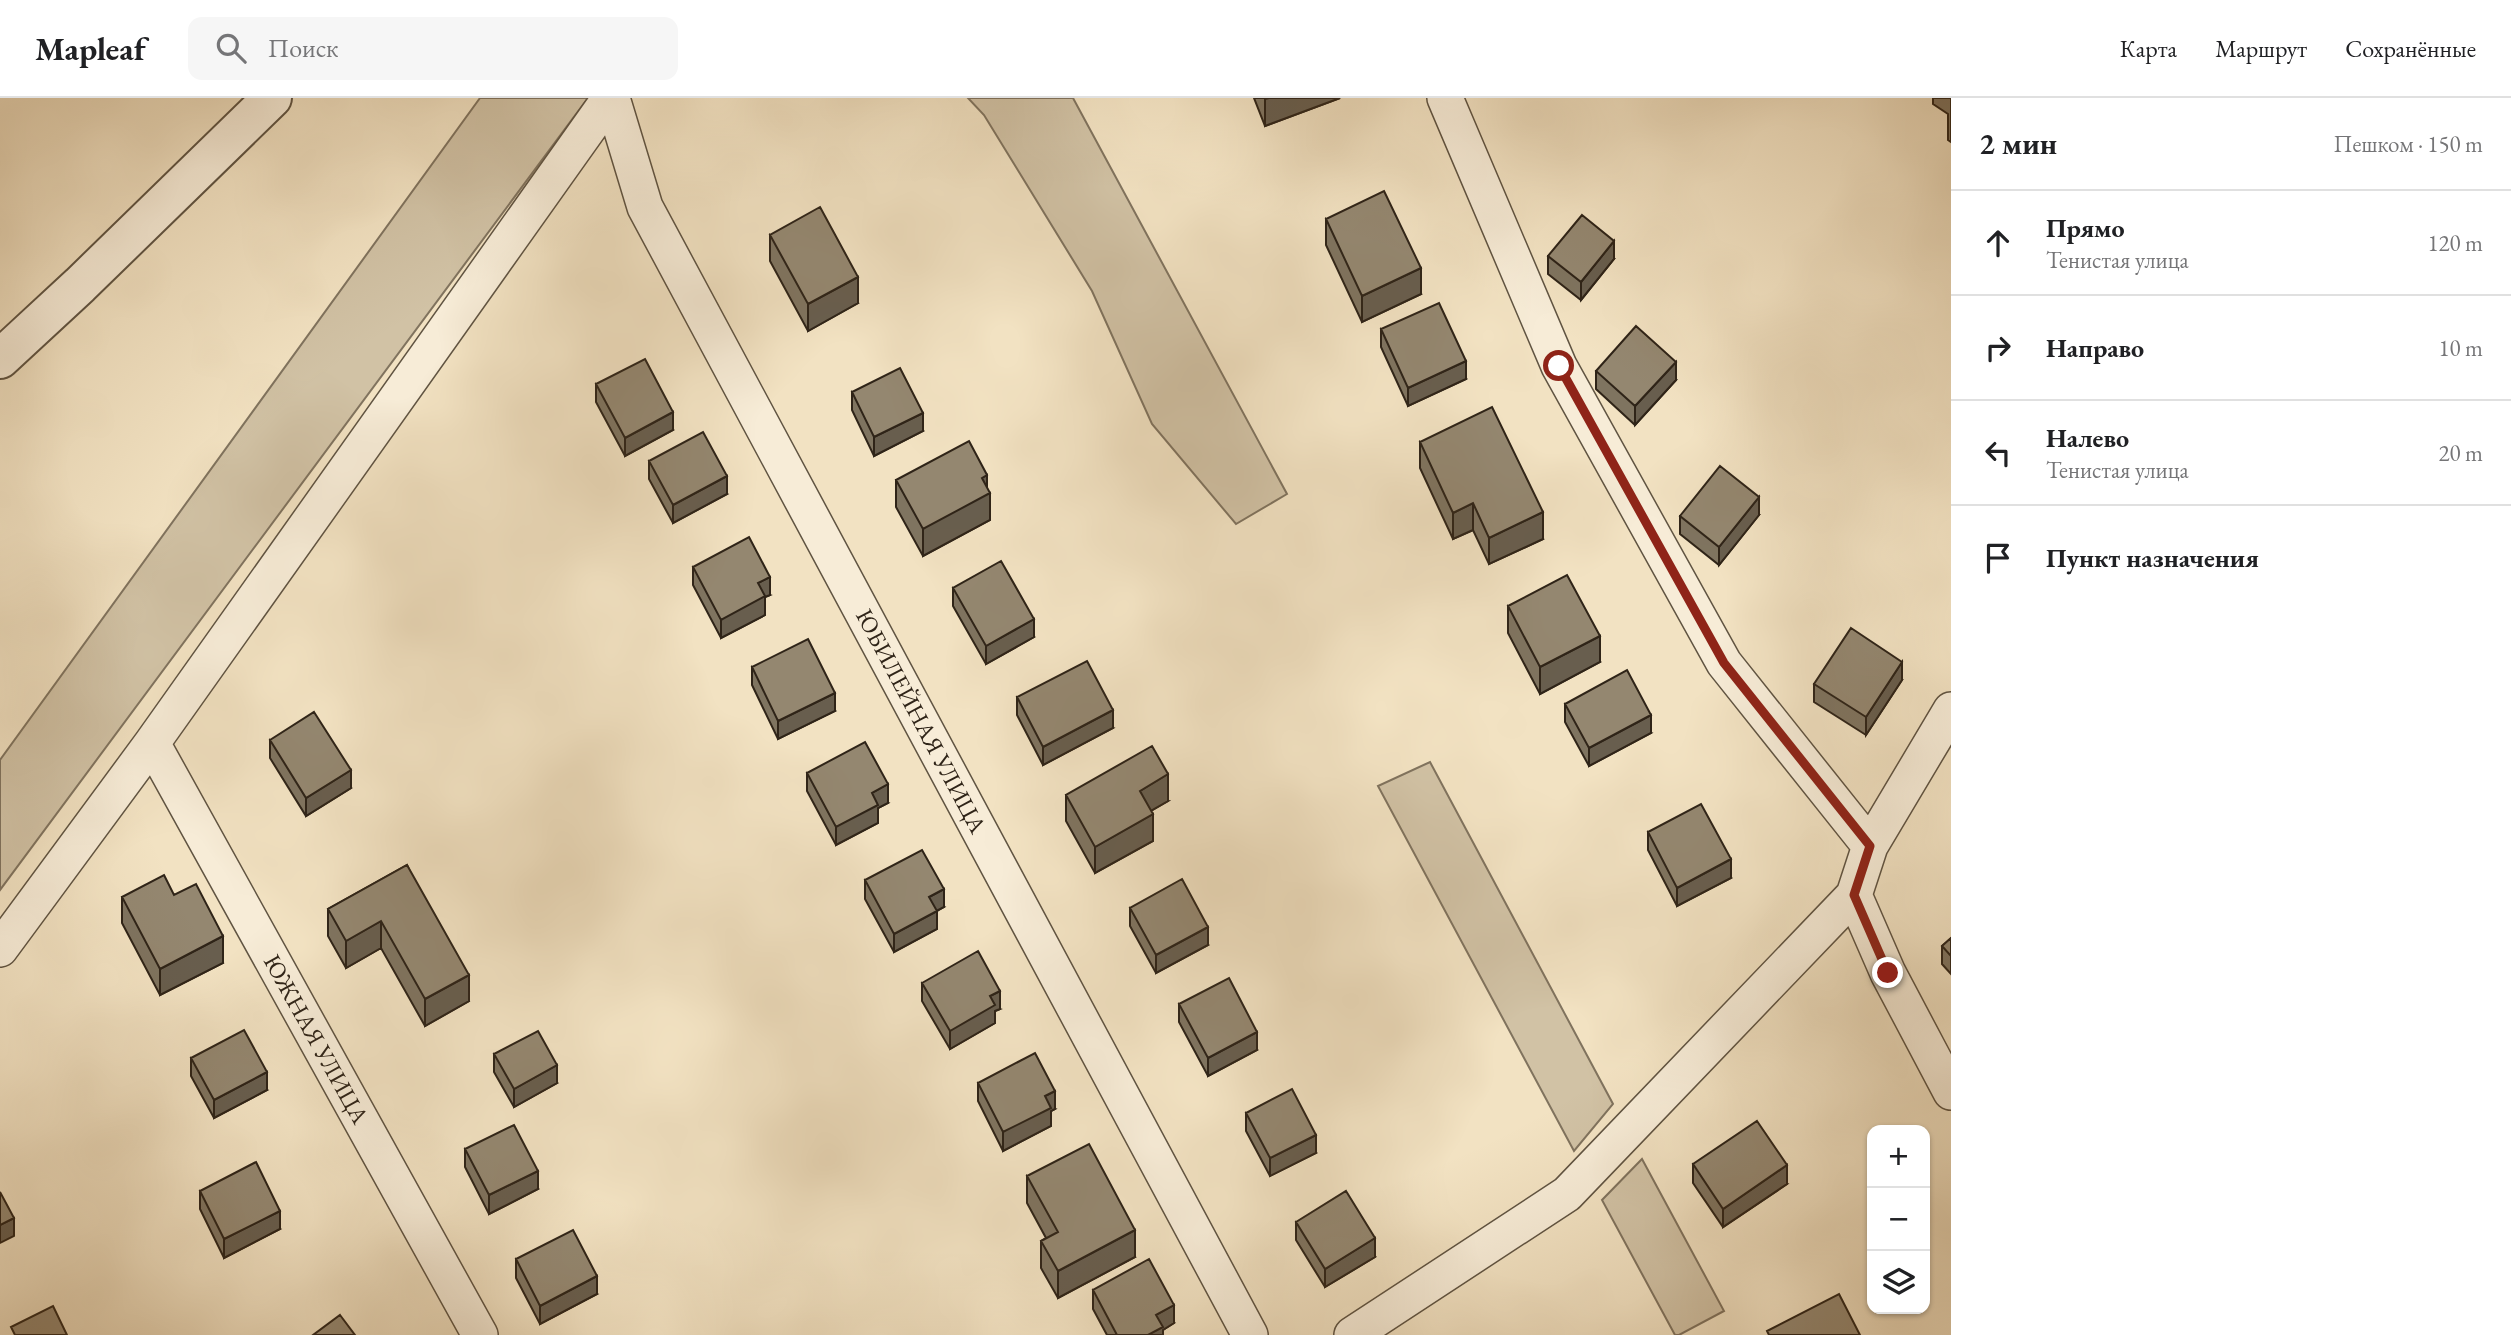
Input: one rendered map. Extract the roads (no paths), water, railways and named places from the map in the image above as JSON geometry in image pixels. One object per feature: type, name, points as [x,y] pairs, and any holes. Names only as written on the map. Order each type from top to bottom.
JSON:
[{"type":"street","points":[[0,359],[272,98]]},
{"type":"street","points":[[0,949],[152,743],[611,98]]},
{"type":"street","name":"ЮБИЛЕЙНАЯ УЛИЦА","points":[[611,98],[645,207],[1250,1335]]},
{"type":"street","points":[[1445,98],[1559,366],[1724,663],[1870,846]]},
{"type":"street","points":[[1352,1335],[1567,1194],[1854,895],[1870,846],[1951,710]]},
{"type":"street","name":"ЮЖНАЯ УЛИЦА","points":[[152,743],[480,1335]]},
{"type":"street","points":[[1854,895],[1888,973],[1951,1092]]}]
